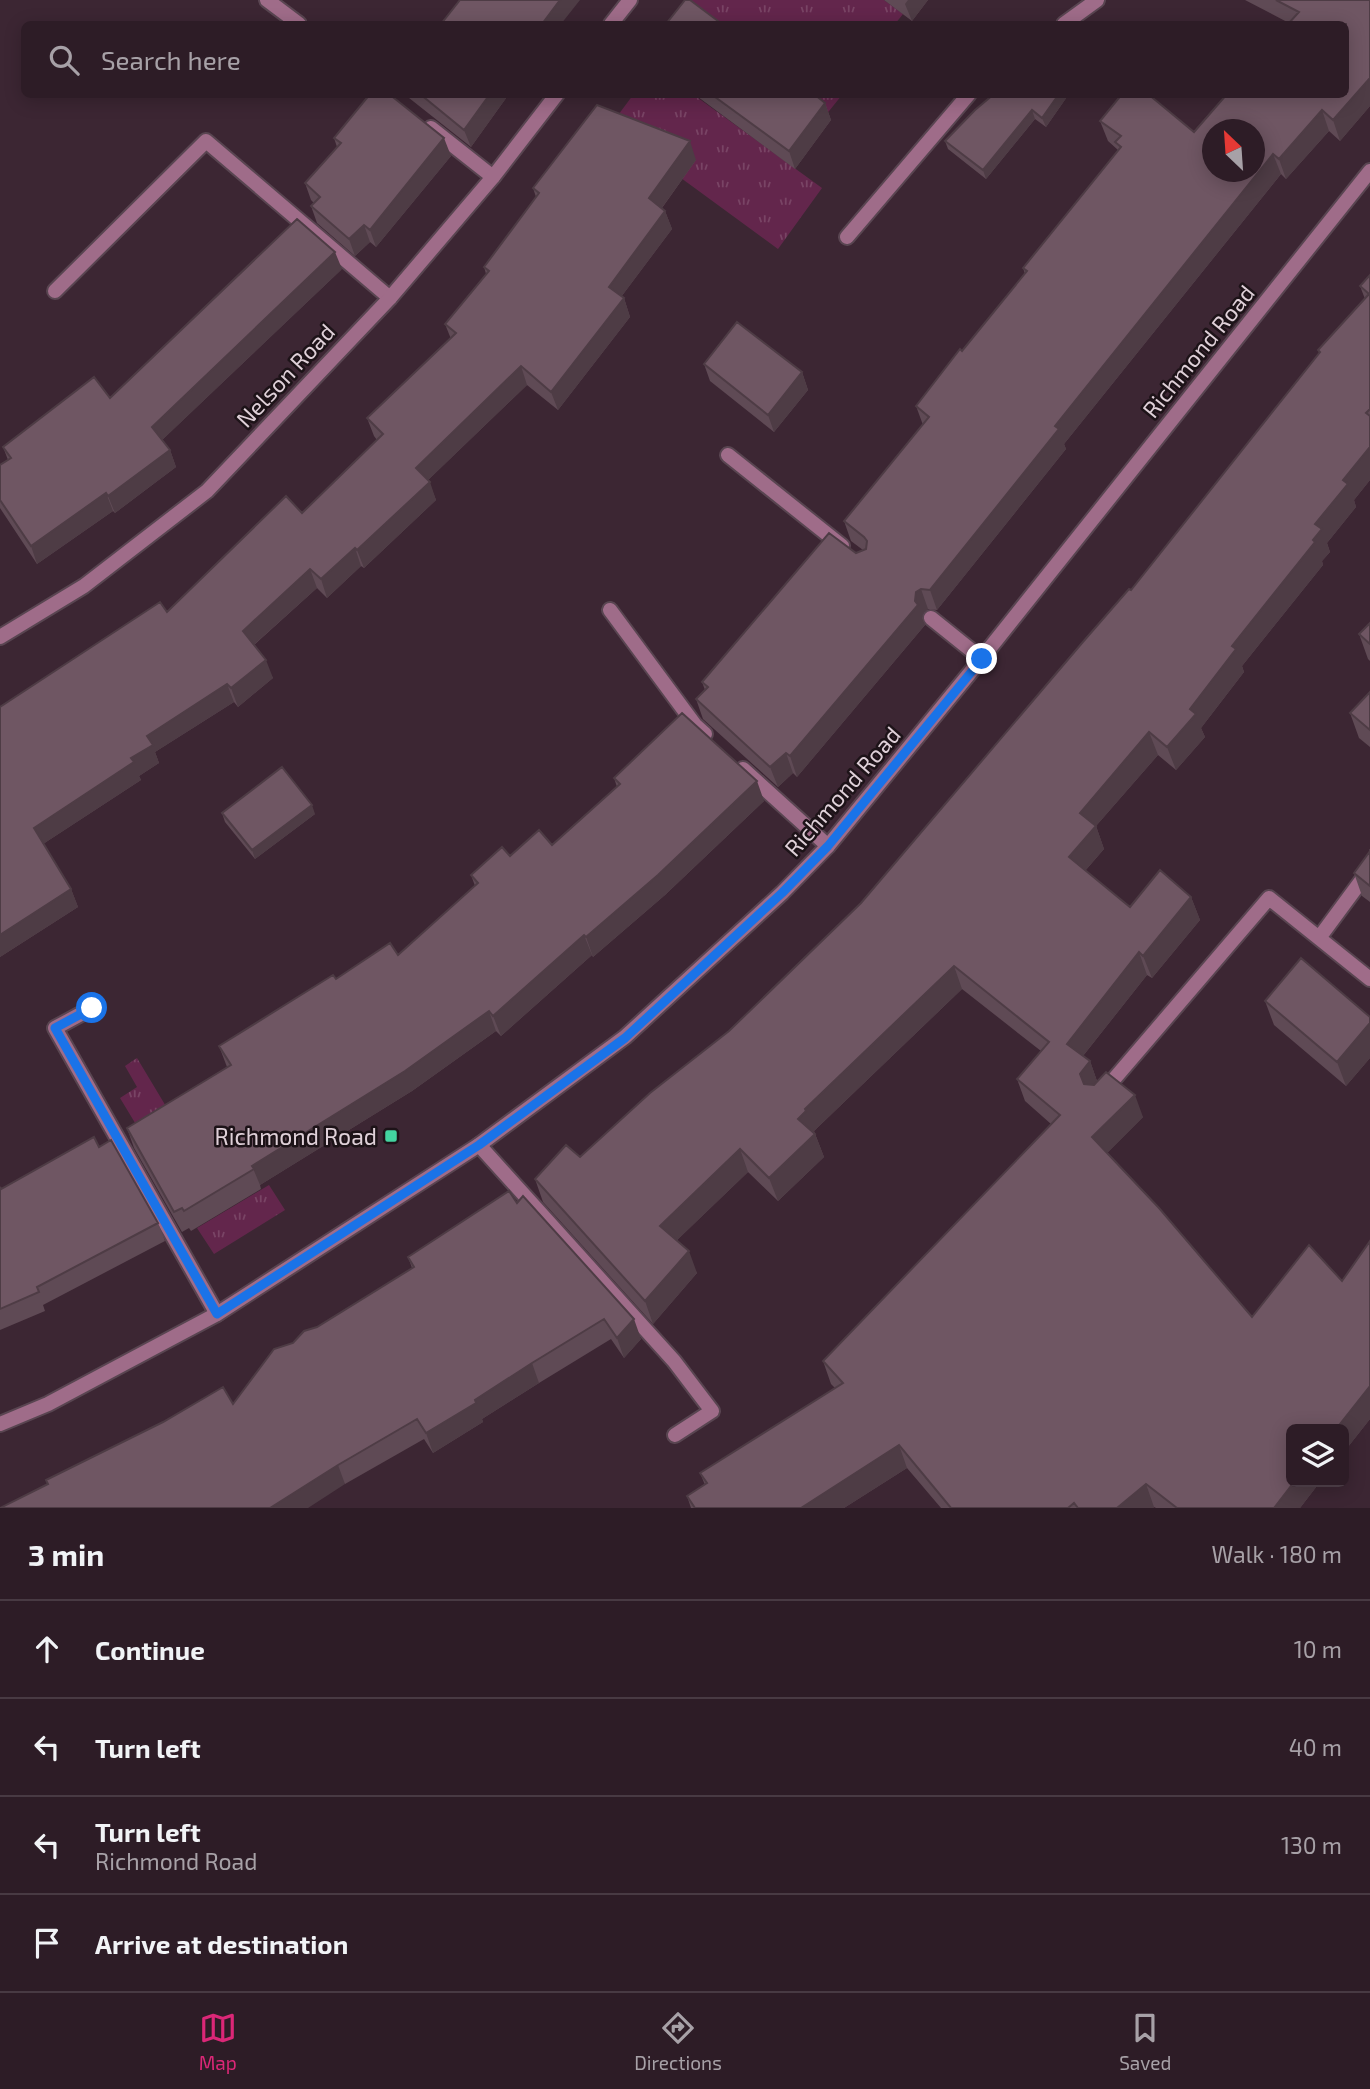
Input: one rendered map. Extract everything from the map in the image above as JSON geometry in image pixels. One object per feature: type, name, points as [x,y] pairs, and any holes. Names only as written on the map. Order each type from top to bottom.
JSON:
[{"type":"street","points":[[267,0],[295,21]]},
{"type":"street","points":[[613,21],[630,0]]},
{"type":"street","points":[[1068,21],[1097,0]]},
{"type":"street","name":"Nelson Road","points":[[0,637],[84,586],[207,491],[390,298],[494,177],[554,98]]},
{"type":"street","points":[[847,237],[966,98]]},
{"type":"street","points":[[420,119],[494,177]]},
{"type":"street","points":[[55,291],[206,141],[390,298]]},
{"type":"street","name":"Richmond Road","points":[[0,1424],[48,1404],[217,1314],[479,1145],[625,1038],[782,893],[828,846],[982,659],[1370,171]]},
{"type":"street","points":[[728,455],[855,556]]},
{"type":"street","points":[[610,611],[695,725],[715,744]]},
{"type":"street","points":[[931,618],[982,659]]},
{"type":"street","points":[[736,762],[828,846]]},
{"type":"street","points":[[1319,938],[1370,869]]},
{"type":"street","points":[[1098,1099],[1269,898],[1370,978]]},
{"type":"street","points":[[92,1008],[55,1028],[217,1314]]},
{"type":"street","points":[[479,1145],[674,1361],[712,1411],[675,1435]]},
{"type":"green space","points":[[692,0],[884,0],[903,14],[897,21],[701,21],[685,9]]},
{"type":"green space","points":[[631,98],[698,98],[822,188],[778,249],[610,126]]},
{"type":"green space","points":[[801,98],[840,98],[825,116]]},
{"type":"green space","points":[[137,1058],[176,1123],[146,1141],[120,1098],[137,1087],[125,1066]]},
{"type":"green space","points":[[269,1185],[285,1210],[214,1254],[197,1228]]},
{"type":"building","points":[[460,0],[560,0],[544,21],[443,21]]},
{"type":"building","points":[[685,0],[690,0],[718,21],[668,21]]},
{"type":"building","points":[[1276,0],[1370,0],[1370,78],[1333,120],[1322,110],[1279,159],[1273,154],[1265,164],[1265,119],[1205,119],[1224,98],[1349,98],[1349,21],[1291,21],[1299,12]]},
{"type":"building","points":[[367,98],[394,98],[444,138],[370,230],[364,225],[349,239],[311,206],[320,197],[305,183],[341,143],[334,138]]},
{"type":"building","points":[[425,98],[487,98],[464,130]]},
{"type":"building","points":[[716,98],[819,98],[825,103],[789,151]]},
{"type":"building","points":[[989,98],[1056,98],[1042,118],[1032,110],[983,170],[945,141]]},
{"type":"building","points":[[1119,98],[1153,98],[1194,132],[1202,123],[1202,182],[1251,182],[1055,426],[1059,429],[930,590],[921,589],[916,592],[915,601],[918,605],[790,756],[786,753],[770,767],[696,699],[708,687],[702,682],[829,533],[856,553],[866,549],[867,541],[864,537],[844,521],[929,417],[916,406],[960,349],[962,351],[1027,271],[1023,268],[1121,147],[1115,142],[1121,136],[1100,121]]},
{"type":"building","points":[[597,105],[690,141],[649,198],[665,211],[609,287],[624,298],[551,392],[521,366],[416,468],[430,482],[357,550],[355,548],[321,579],[310,569],[243,631],[266,660],[231,688],[227,684],[147,736],[153,745],[131,758],[134,762],[34,828],[71,889],[0,935],[0,707],[160,602],[167,612],[286,496],[302,513],[383,434],[367,418],[456,333],[445,324],[489,271],[484,267],[539,193],[533,188]]},
{"type":"building","points":[[297,219],[335,252],[152,427],[170,450],[108,496],[106,493],[31,546],[0,500],[0,465],[11,458],[3,447],[94,377],[110,398]]},
{"type":"building","points":[[1370,275],[1370,409],[1366,413],[1370,416],[1370,447],[1343,480],[1348,484],[1315,524],[1322,529],[1313,540],[1315,542],[1232,646],[1236,649],[1190,709],[1196,714],[1167,747],[1149,732],[1080,813],[1096,826],[1069,857],[1130,907],[1160,870],[1191,897],[1143,956],[1139,952],[1067,1044],[1090,1061],[1080,1074],[1084,1084],[1094,1085],[1106,1072],[1135,1095],[1092,1137],[1159,1208],[1252,1317],[1309,1245],[1342,1281],[1370,1241],[1370,1386],[1340,1424],[1286,1424],[1286,1487],[1290,1487],[1274,1508],[1177,1508],[1146,1484],[1117,1508],[1078,1508],[1074,1503],[1068,1508],[951,1508],[899,1445],[801,1508],[695,1508],[687,1496],[707,1483],[700,1473],[843,1383],[823,1361],[1060,1115],[1017,1079],[1049,1042],[954,966],[805,1109],[798,1119],[815,1134],[769,1178],[740,1149],[660,1226],[689,1251],[645,1301],[535,1179],[566,1145],[580,1157],[650,1093],[729,1031],[861,903],[1082,643],[1129,589],[1131,590],[1320,352],[1318,350],[1369,294],[1360,286]]},
{"type":"building","points":[[737,322],[802,372],[768,415],[704,364]]},
{"type":"building","points":[[1370,623],[1370,644],[1359,634]]},
{"type":"building","points":[[1370,692],[1370,730],[1350,713]]},
{"type":"building","points":[[682,713],[757,781],[658,875],[586,937],[584,935],[493,1016],[489,1011],[405,1071],[252,1166],[254,1169],[184,1211],[182,1208],[174,1212],[127,1128],[231,1065],[219,1046],[333,975],[336,979],[390,943],[398,955],[478,883],[471,875],[502,847],[510,856],[539,830],[552,845],[620,784],[614,778]]},
{"type":"building","points":[[282,767],[312,805],[252,850],[222,813]]},
{"type":"building","points":[[1370,851],[1370,886],[1354,873]]},
{"type":"building","points":[[1301,958],[1370,1017],[1370,1023],[1337,1062],[1265,1001]]},
{"type":"building","points":[[94,1137],[99,1147],[111,1140],[158,1223],[37,1287],[39,1292],[0,1309],[0,1187],[1,1189]]},
{"type":"building","points":[[509,1191],[517,1203],[523,1196],[634,1319],[617,1338],[604,1319],[426,1433],[417,1419],[270,1508],[0,1508],[48,1484],[46,1480],[163,1422],[223,1387],[233,1404],[274,1349],[293,1343],[304,1331],[317,1327],[414,1267],[408,1257]]},
{"type":"place","name":"Richmond Road","points":[[391,1136]]},
{"type":"route","points":[[92,1008],[55,1028],[217,1314],[479,1145],[625,1038],[782,893],[828,846],[982,659]]}]
